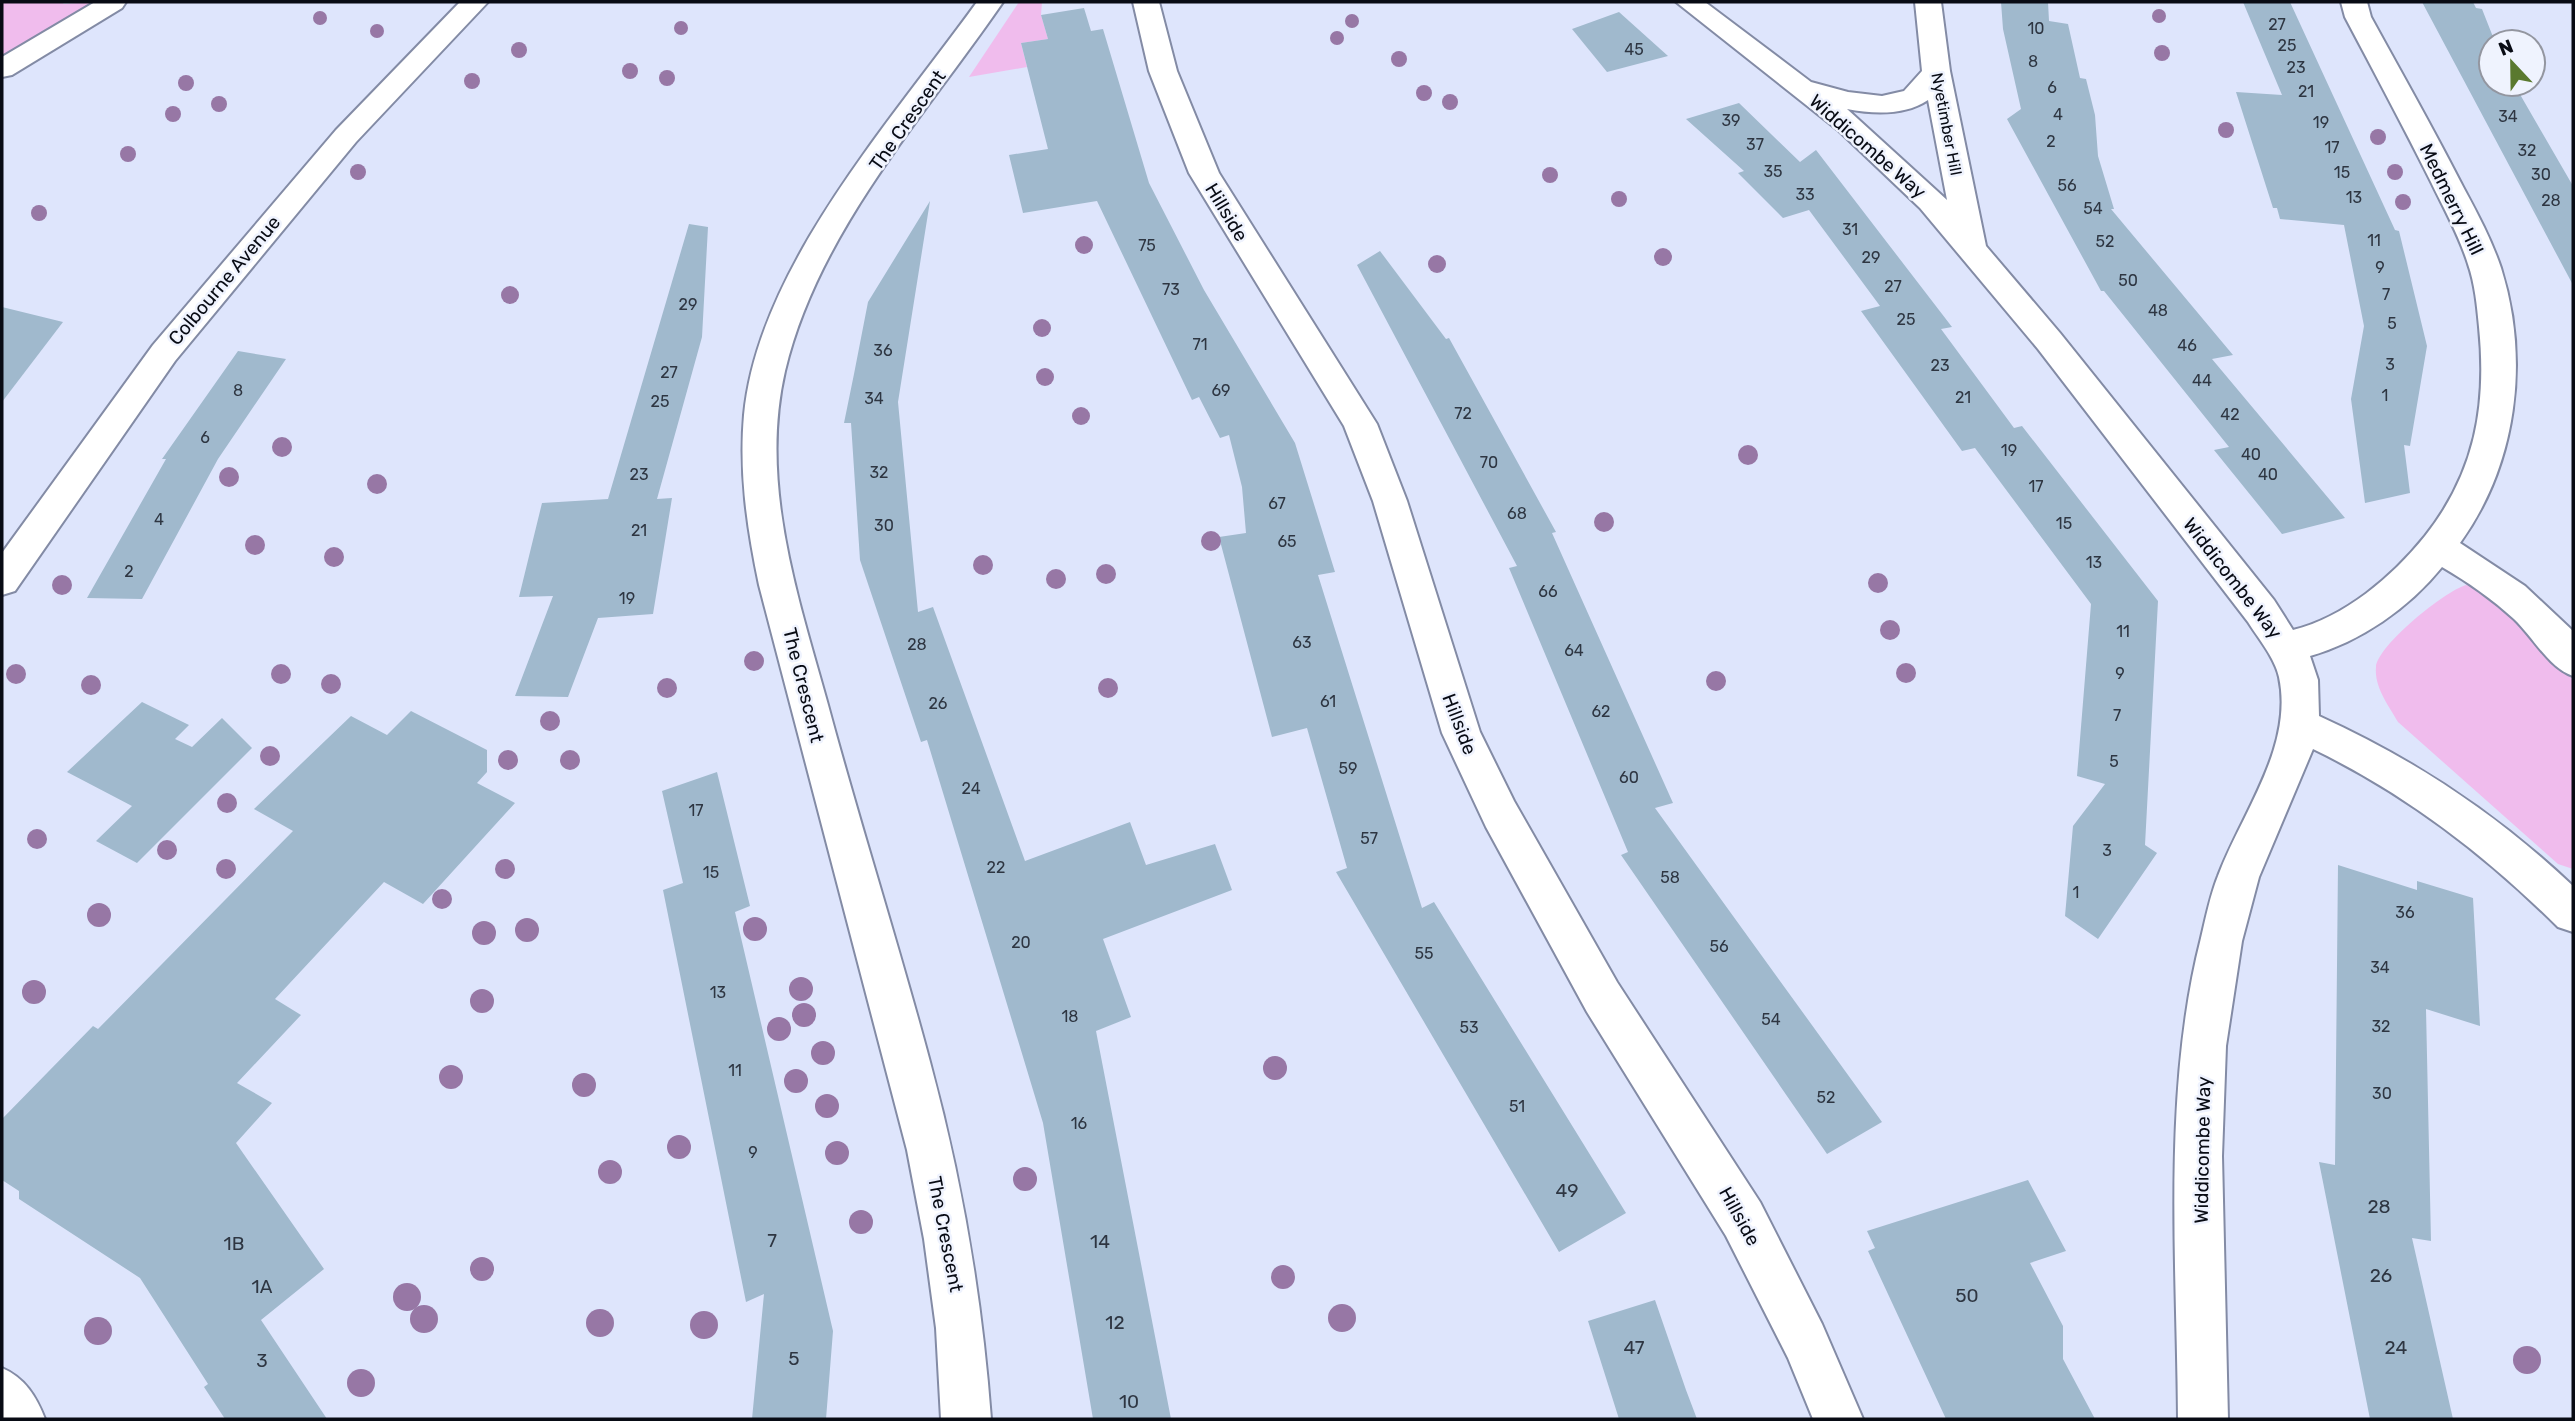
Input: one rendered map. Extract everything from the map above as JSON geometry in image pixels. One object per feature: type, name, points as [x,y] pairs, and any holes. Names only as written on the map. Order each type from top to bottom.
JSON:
[{"type":"street","points":[[2,69],[113,2]]},
{"type":"street","name":"Colbourne Avenue","points":[[2,581],[172,343],[345,136],[475,2]]},
{"type":"street","name":"The Crescent","points":[[966,1419],[959,1304],[947,1229],[922,1114],[860,895],[773,568],[758,470],[758,420],[783,326],[814,255],[990,2]]},
{"type":"street","name":"Hillside","points":[[1146,2],[1163,71],[1204,173],[1360,424],[1390,501],[1461,733],[1500,814],[1602,997],[1743,1219],[1805,1341],[1838,1419]]},
{"type":"street","name":"Widdicombe Way","points":[[1689,2],[1891,161],[1971,245],[2287,647],[2299,680],[2300,725],[2293,750],[2238,877],[2221,940],[2204,1046],[2199,1156],[2203,1419]]},
{"type":"street","name":"Nyetimber Hill","points":[[1928,2],[1936,71],[1971,245]]},
{"type":"street","name":"Medmerry Hill","points":[[2287,647],[2330,634],[2375,607],[2405,583],[2439,548],[2465,511],[2489,453],[2501,379],[2493,304],[2485,267],[2469,229],[2358,18],[2354,2]]},
{"type":"street","name":"Widdicombe Way","points":[[1791,81],[1847,100],[1887,104],[1922,94],[1936,71]]},
{"type":"street","points":[[2439,548],[2490,578],[2518,601],[2558,639],[2573,660]]},
{"type":"street","points":[[2300,725],[2376,762],[2421,789],[2477,830],[2572,909]]},
{"type":"street","points":[[2,1394],[20,1419]]},
{"type":"shaded area","points":[[2,2],[64,2],[63,4],[93,2],[2,57]]},
{"type":"shaded area","points":[[1019,2],[1042,2],[1041,15],[1048,39],[1021,43],[1027,67],[969,77]]},
{"type":"shaded area","points":[[2466,585],[2494,593],[2551,648],[2573,681],[2573,869],[2558,864],[2398,722],[2377,682],[2376,667],[2388,646],[2414,620],[2443,597]]},
{"type":"building","points":[[2001,2],[2048,2],[2049,21],[2068,24],[2080,78],[2086,79],[2095,115],[2098,156],[2114,209],[2111,209],[2233,355],[2212,359],[2345,518],[2282,534],[2214,450],[2229,447],[2104,291],[2101,291],[2007,119],[2021,109],[2003,29]]},
{"type":"building","points":[[2243,2],[2290,2],[2395,230],[2399,231],[2427,346],[2410,446],[2404,445],[2410,493],[2365,503],[2351,399],[2364,326],[2344,225],[2280,219],[2277,208],[2273,208],[2236,92],[2282,95]]},
{"type":"building","points":[[2422,2],[2473,2],[2476,8],[2482,9],[2489,28],[2477,28],[2477,98],[2522,98],[2573,186],[2573,285]]},
{"type":"building","points":[[1084,8],[1091,31],[1103,29],[1149,183],[1204,290],[1295,443],[1335,572],[1318,575],[1422,908],[1434,902],[1626,1213],[1559,1252],[1336,872],[1347,868],[1307,728],[1272,737],[1219,537],[1246,533],[1242,487],[1229,435],[1220,438],[1199,397],[1192,400],[1097,201],[1023,213],[1009,155],[1048,149],[1021,43],[1048,39],[1041,15]]},
{"type":"building","points":[[1619,12],[1668,56],[1607,72],[1572,29]]},
{"type":"building","points":[[1739,103],[1800,162],[1816,150],[1952,327],[1941,329],[2014,428],[2022,426],[2158,601],[2145,845],[2157,853],[2098,939],[2065,916],[2073,826],[2105,784],[2077,776],[2091,604],[1975,448],[1962,451],[1861,311],[1880,306],[1809,210],[1783,218],[1738,173],[1744,171],[1686,119]]},
{"type":"building","points":[[930,201],[898,402],[918,612],[933,607],[1025,861],[1130,822],[1146,865],[1215,844],[1232,890],[1103,939],[1131,1017],[1096,1031],[1171,1419],[1093,1419],[1043,1123],[927,740],[921,742],[860,560],[851,423],[844,423],[868,302]]},
{"type":"building","points":[[689,224],[708,227],[702,337],[657,499],[672,498],[653,614],[598,618],[568,697],[515,696],[553,596],[519,597],[542,503],[608,499]]},
{"type":"building","points":[[1380,251],[1446,339],[1449,338],[1556,532],[1552,533],[1673,803],[1655,808],[1882,1122],[1827,1154],[1621,855],[1628,852],[1509,568],[1517,566],[1357,265]]},
{"type":"building","points":[[2,307],[63,322],[2,402]]},
{"type":"building","points":[[238,351],[286,359],[218,459],[142,599],[87,598],[166,459],[162,459]]},
{"type":"building","points":[[142,702],[189,725],[175,739],[192,747],[222,718],[252,748],[137,863],[96,841],[132,806],[67,772]]},
{"type":"building","points":[[411,711],[487,750],[487,772],[477,783],[515,803],[423,904],[384,882],[275,999],[301,1015],[237,1083],[272,1103],[236,1143],[324,1269],[261,1320],[327,1419],[225,1419],[204,1387],[208,1384],[140,1278],[19,1199],[19,1191],[2,1180],[2,1119],[93,1026],[98,1029],[293,831],[254,809],[351,716],[387,735]]},
{"type":"building","points":[[717,772],[750,906],[735,912],[833,1331],[826,1419],[752,1419],[764,1294],[746,1302],[663,890],[683,883],[662,791]]},
{"type":"building","points":[[2338,865],[2417,890],[2417,881],[2473,898],[2480,1026],[2426,1009],[2431,1241],[2412,1238],[2453,1419],[2370,1419],[2319,1162],[2335,1165]]},
{"type":"building","points":[[2028,1180],[2066,1251],[2030,1263],[2063,1326],[2063,1359],[2095,1419],[1946,1419],[1868,1251],[1875,1248],[1867,1231]]},
{"type":"building","points":[[1655,1300],[1697,1419],[1619,1419],[1588,1321]]}]
